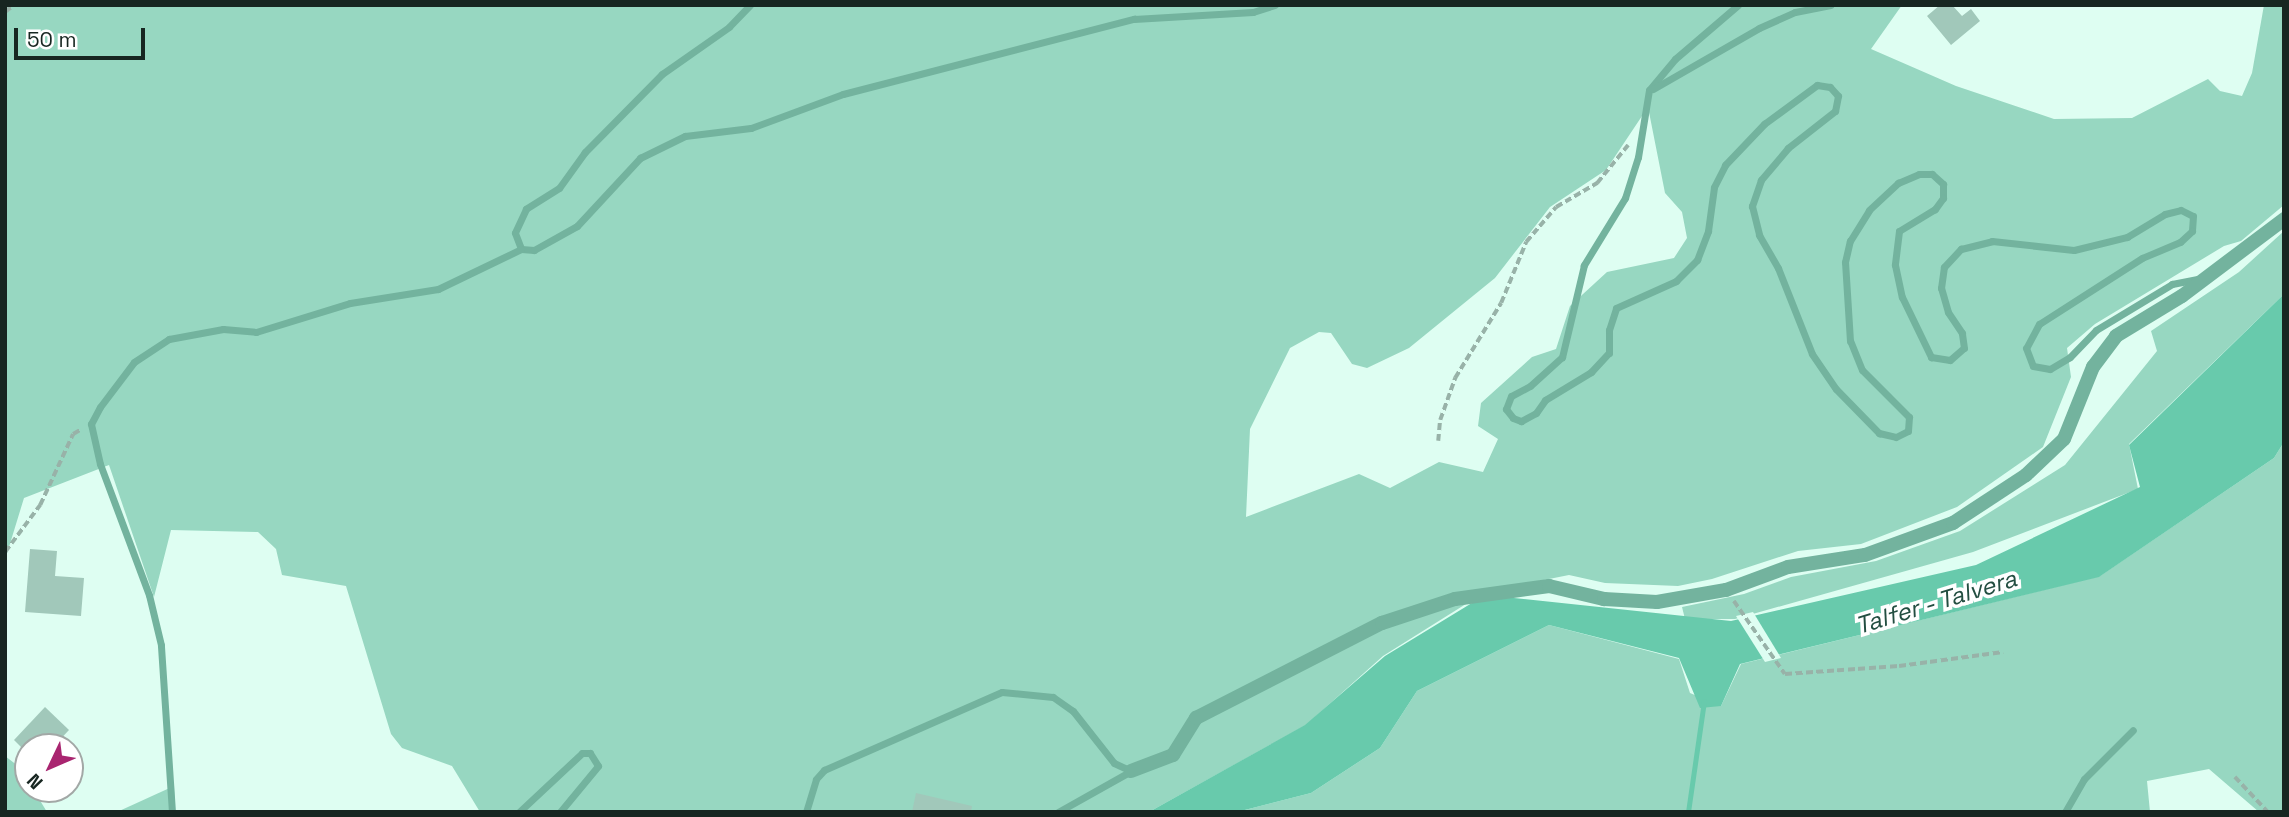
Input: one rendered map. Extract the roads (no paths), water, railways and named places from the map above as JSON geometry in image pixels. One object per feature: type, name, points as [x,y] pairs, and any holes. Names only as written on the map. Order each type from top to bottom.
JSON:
[{"type":"street","points":[[1131,771],[1173,755],[1196,718],[1382,623],[1455,598],[1549,586],[1644,603],[1726,590],[1788,567],[1865,555],[1954,523],[2026,475],[2064,439],[2092,366],[2116,336],[2202,279],[2284,219]]},
{"type":"lane","points":[[521,249],[515,233],[526,209],[559,188],[585,152],[662,74],[729,27],[750,5]]},
{"type":"lane","points":[[172,812],[161,645],[91,424],[134,362],[169,340],[223,329],[256,332],[350,303],[438,289],[521,249],[534,250],[577,226],[640,158],[685,136],[751,128],[843,94],[1133,19],[1253,12],[1275,5]]},
{"type":"lane","points":[[1738,5],[1675,59],[1650,90],[1625,198],[1584,265],[1562,357],[1530,386],[1511,396],[1506,409],[1513,418],[1521,421],[1536,413],[1545,400],[1591,372],[1609,353],[1609,330],[1616,308],[1676,281],[1697,260],[1708,231],[1714,187],[1725,165],[1772,117],[1817,85],[1830,87],[1838,96],[1835,111],[1788,148],[1761,180],[1752,205],[1759,235],[1783,279],[1812,354],[1836,388],[1879,433],[1896,437],[1908,431],[1909,417],[1862,370],[1850,341],[1845,262],[1850,241],[1869,210],[1898,183],[1919,174],[1931,174],[1943,184],[1943,198],[1935,209],[1899,232],[1895,265],[1902,297],[1931,357],[1950,360],[1964,348],[1962,333],[1948,312],[1941,288],[1944,267],[1961,249],[1992,241],[2074,250],[2127,237],[2165,214],[2181,210],[2193,216],[2192,231],[2180,242],[2142,258],[2039,324],[2026,348],[2033,366],[2050,369],[2070,357],[2096,330],[2172,284],[2202,279]]},
{"type":"lane","points":[[1650,90],[1759,28],[1795,12],[1830,5]]},
{"type":"lane","points":[[806,812],[816,779],[824,770],[1002,692],[1053,697],[1073,711],[1114,763],[1131,771]]},
{"type":"lane","points":[[2065,812],[2084,779],[2133,730]]},
{"type":"lane","points":[[519,812],[583,753],[590,753],[598,766],[560,812]]},
{"type":"lane","points":[[1058,812],[1131,771]]},
{"type":"water","name":"Talfer - Talvera","points":[[2284,294],[2284,442],[2274,458],[2099,577],[1740,664],[1721,706],[1700,708],[1679,658],[1549,625],[1417,691],[1380,748],[1311,793],[1237,812],[1149,812],[1305,725],[1385,656],[1485,595],[1731,621],[1976,565],[2140,487],[2129,445]]},
{"type":"waterway","points":[[1688,812],[1704,701]]}]
